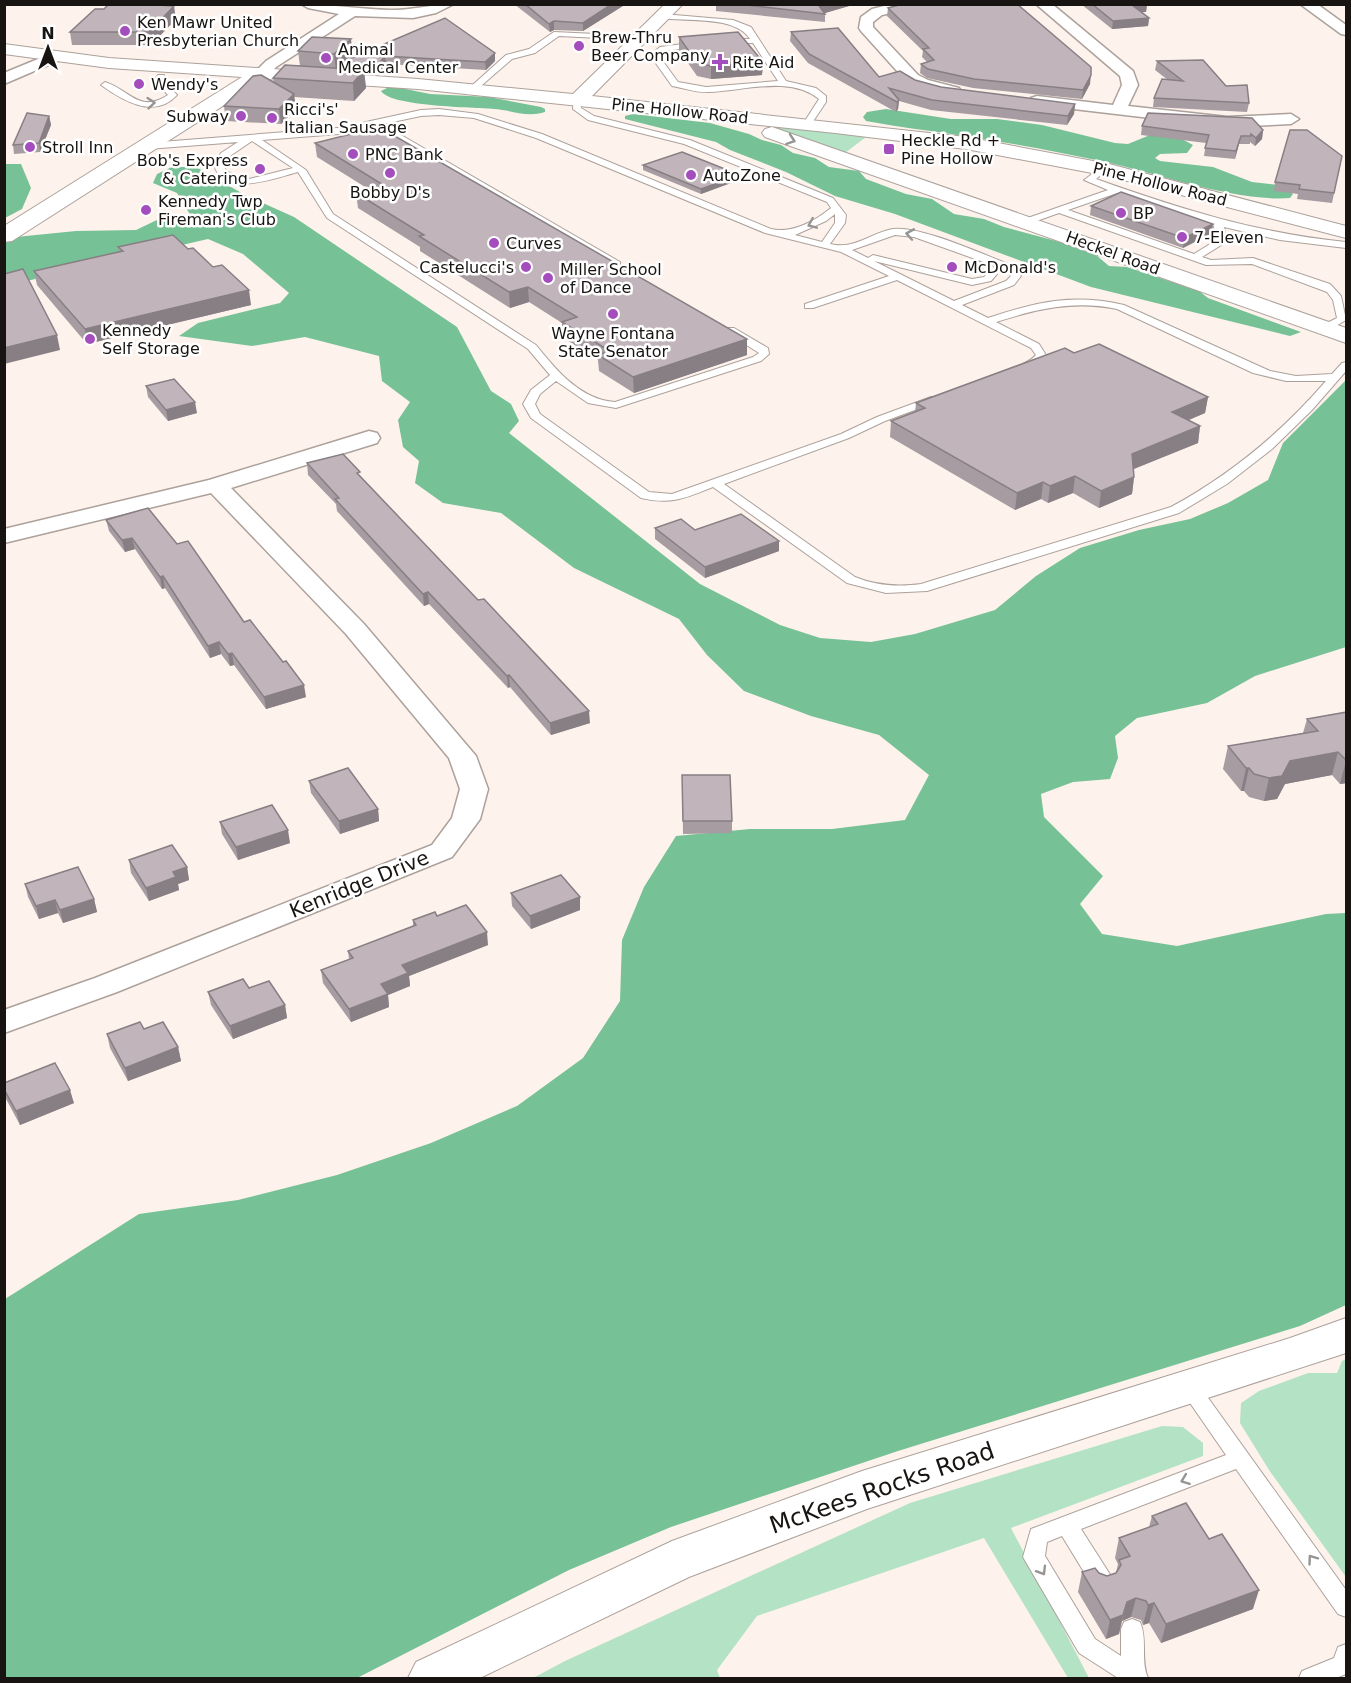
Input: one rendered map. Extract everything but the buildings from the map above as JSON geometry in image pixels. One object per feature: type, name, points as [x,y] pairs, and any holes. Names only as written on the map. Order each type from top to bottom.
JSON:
[{"type":"street","points":[[308,4],[352,12],[415,13],[447,4]]},
{"type":"street","points":[[915,4],[877,12],[866,20],[866,28],[912,78],[923,84],[964,92]]},
{"type":"street","points":[[1043,4],[1127,74],[1130,85],[1118,111]]},
{"type":"street","points":[[1307,4],[1347,31]]},
{"type":"street","points":[[577,100],[669,10]]},
{"type":"street","points":[[8,231],[262,74],[271,64],[352,12]]},
{"type":"street","name":"Pine Hollow Road","points":[[4,49],[55,57],[577,100],[966,143],[1103,169],[1347,232]]},
{"type":"street","points":[[4,79],[55,57]]},
{"type":"street","points":[[1017,99],[1227,122],[1291,119]]},
{"type":"street","name":"Heckel Road","points":[[695,112],[759,128],[1347,336]]},
{"type":"street","points":[[879,171],[870,164],[867,153],[889,133]]},
{"type":"street","points":[[4,536],[216,485],[369,438]]},
{"type":"street","name":"Kenridge Drive","points":[[4,1022],[106,985],[442,851],[466,819],[474,789],[462,756],[355,629],[216,485]]},
{"type":"street","name":"McKees Rocks Road","points":[[433,1678],[477,1654],[672,1562],[862,1491],[1297,1353],[1347,1335]]},
{"type":"lane","points":[[669,10],[733,22],[748,29],[783,83]]},
{"type":"lane","points":[[471,90],[509,57],[532,51],[557,34],[639,38]]},
{"type":"lane","points":[[715,45],[741,41]]},
{"type":"lane","points":[[756,41],[671,48],[658,52],[654,57],[675,84],[706,90],[783,83],[813,90],[823,98],[807,124]]},
{"type":"lane","points":[[671,48],[705,46]]},
{"type":"lane","points":[[105,85],[117,88],[136,103],[153,104],[167,100],[173,95],[158,80],[161,76]]},
{"type":"lane","points":[[577,100],[577,109],[581,114],[687,142],[830,200],[842,215],[840,223],[824,246]]},
{"type":"lane","points":[[345,130],[422,113],[439,112],[475,116],[539,136],[784,236],[965,282],[977,282],[991,276],[988,267],[944,251],[942,244]]},
{"type":"lane","points":[[148,146],[345,130],[377,130],[398,137],[630,272]]},
{"type":"lane","points":[[252,137],[304,174],[323,210],[330,216],[532,347],[555,376],[595,402],[616,405],[758,359],[764,354],[764,350],[722,326]]},
{"type":"lane","points":[[252,137],[218,159],[219,170],[244,183],[299,169]]},
{"type":"lane","points":[[1103,169],[1089,180],[1218,224],[1255,232],[1347,245]]},
{"type":"lane","points":[[1025,222],[1116,189]]},
{"type":"lane","points":[[784,236],[824,219],[837,207]]},
{"type":"lane","points":[[1058,210],[1210,263],[1253,261],[1326,286],[1335,292],[1338,298],[1342,319],[1325,328]]},
{"type":"lane","points":[[1194,258],[1223,240],[1218,224]]},
{"type":"lane","points":[[844,250],[894,232],[915,234],[1010,268],[1016,276],[1010,284],[954,305]]},
{"type":"lane","points":[[844,250],[1040,350],[1039,360],[1016,370]]},
{"type":"lane","points":[[809,306],[897,276]]},
{"type":"lane","points":[[987,322],[1055,301],[1103,302],[1120,307],[1257,371],[1273,376],[1316,380],[1336,377]]},
{"type":"lane","points":[[715,483],[850,580],[872,588],[900,591],[922,588],[1175,510],[1205,495],[1262,452],[1305,412],[1347,365]]},
{"type":"lane","points":[[555,376],[535,392],[529,404],[535,416],[645,495],[658,498],[673,498],[715,483],[845,436],[881,419],[943,396]]},
{"type":"lane","points":[[1189,1387],[1347,1607]]},
{"type":"lane","points":[[1135,1676],[1087,1646],[1034,1557],[1038,1536],[1240,1459]]},
{"type":"lane","points":[[1067,1525],[1103,1583]]},
{"type":"lane","points":[[1132,1629],[1135,1676]]},
{"type":"lane","points":[[1310,1678],[1344,1665],[1347,1654]]},
{"type":"green space","points":[[396,87],[430,94],[489,97],[541,107],[545,109],[545,112],[525,114],[494,109],[416,103],[388,96],[381,91]]},
{"type":"green space","points":[[886,109],[951,119],[997,119],[1042,125],[1115,143],[1128,144],[1150,135],[1176,136],[1193,145],[1187,153],[1160,154],[1155,158],[1160,161],[1213,167],[1252,182],[1278,185],[1293,194],[1290,198],[1245,196],[1083,157],[866,121],[863,117],[867,112]]},
{"type":"green space","points":[[633,114],[710,123],[749,134],[781,145],[793,153],[815,158],[829,167],[859,171],[866,179],[906,194],[932,199],[954,214],[984,219],[1004,227],[1071,245],[1096,255],[1109,266],[1127,267],[1199,291],[1208,298],[1301,332],[1290,336],[1091,287],[895,214],[835,196],[716,142],[625,119],[625,116]]},
{"type":"green space","points":[[760,123],[870,134],[845,153]]},
{"type":"green space","points":[[5,164],[21,164],[31,188],[22,209],[5,218]]},
{"type":"green space","points":[[172,167],[196,167],[245,195],[294,217],[457,327],[491,391],[511,404],[519,421],[509,433],[700,584],[780,625],[820,638],[871,642],[915,634],[995,610],[1036,576],[1080,548],[1139,530],[1190,519],[1228,503],[1268,480],[1283,443],[1346,380],[1346,647],[1255,676],[1207,703],[1137,718],[1115,736],[1118,758],[1110,779],[1073,782],[1041,794],[1044,817],[1103,876],[1080,904],[1102,934],[1177,946],[1326,914],[1346,913],[1346,1305],[1300,1326],[898,1451],[671,1527],[569,1570],[357,1678],[5,1678],[5,1299],[139,1214],[238,1200],[337,1175],[431,1143],[517,1106],[583,1058],[620,1001],[622,940],[644,887],[676,836],[750,829],[832,829],[905,820],[929,775],[879,735],[811,716],[744,691],[707,655],[679,619],[574,568],[501,513],[443,503],[415,483],[419,461],[403,447],[398,420],[410,402],[382,381],[379,356],[305,337],[252,346],[179,336],[198,323],[280,303],[289,293],[243,254],[208,239],[5,286],[6,238],[76,231],[136,230],[159,219],[191,216],[177,193],[153,183],[157,174]]},
{"type":"green space","points":[[1346,1359],[1346,1577],[1269,1470],[1240,1423],[1241,1403],[1259,1391],[1308,1373],[1337,1373],[1342,1361]]},
{"type":"green space","points":[[1162,1426],[1183,1427],[1203,1443],[1203,1456],[1011,1528],[1089,1678],[1068,1678],[984,1538],[757,1616],[717,1670],[720,1678],[533,1678],[565,1661],[910,1503]]},
{"type":"place","name":"Ken Mawr United Presbyterian Church","points":[[125,31]]},
{"type":"place","name":"Brew-Thru Beer Company","points":[[579,46]]},
{"type":"place","name":"Animal Medical Center","points":[[326,58]]},
{"type":"place","name":"Rite Aid","points":[[720,62]]},
{"type":"place","name":"Wendy's","points":[[139,84]]},
{"type":"place","name":"Subway","points":[[241,116]]},
{"type":"place","name":"Ricci's' Italian Sausage","points":[[272,118]]},
{"type":"place","name":"Stroll Inn","points":[[30,147]]},
{"type":"place","name":"Heckle Rd + Pine Hollow","points":[[889,149]]},
{"type":"place","name":"PNC Bank","points":[[353,154]]},
{"type":"place","name":"Bob's Express & Catering","points":[[260,169]]},
{"type":"place","name":"Bobby D's","points":[[390,173]]},
{"type":"place","name":"AutoZone","points":[[691,175]]},
{"type":"place","name":"Kennedy Twp Fireman's Club","points":[[146,210]]},
{"type":"place","name":"BP","points":[[1121,213]]},
{"type":"place","name":"7-Eleven","points":[[1182,237]]},
{"type":"place","name":"Curves","points":[[494,243]]},
{"type":"place","name":"Castelucci's","points":[[526,267]]},
{"type":"place","name":"McDonald's","points":[[952,267]]},
{"type":"place","name":"Miller School of Dance","points":[[548,278]]},
{"type":"place","name":"Wayne Fontana State Senator","points":[[613,314]]},
{"type":"place","name":"Kennedy Self Storage","points":[[90,339]]}]
